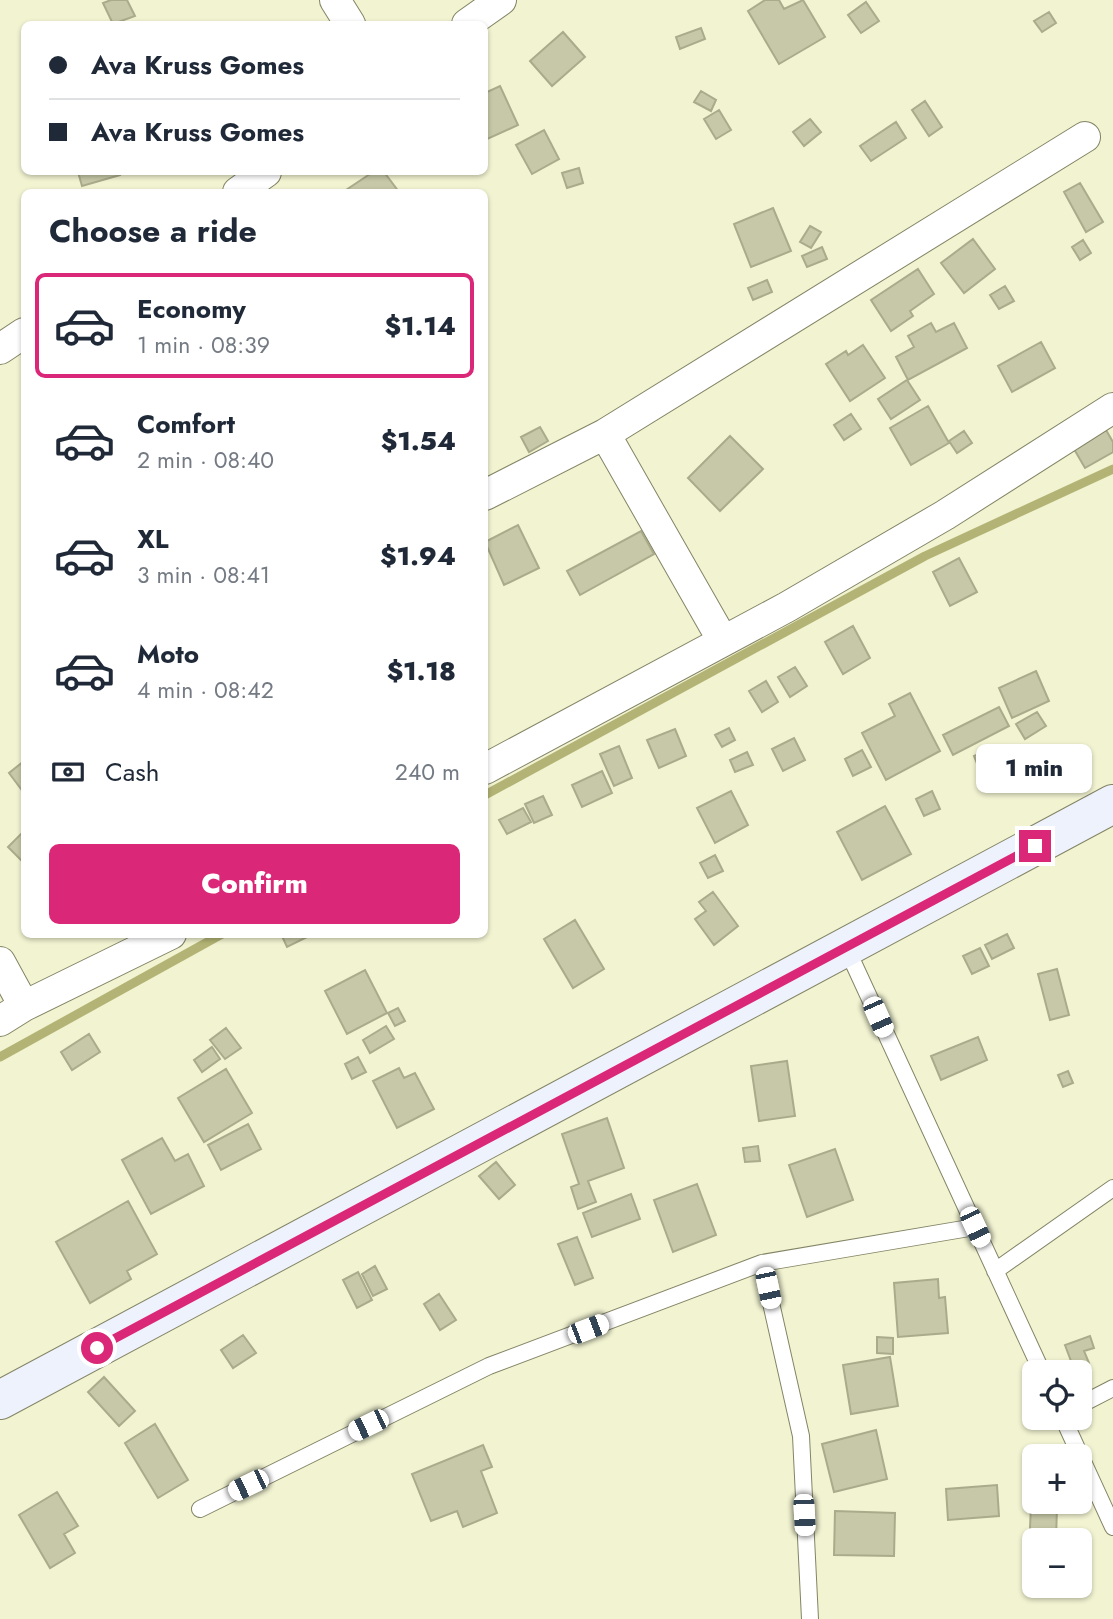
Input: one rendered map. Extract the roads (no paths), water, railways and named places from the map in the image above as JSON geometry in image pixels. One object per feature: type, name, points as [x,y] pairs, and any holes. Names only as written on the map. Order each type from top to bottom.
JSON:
[{"type":"street","points":[[335,0],[348,21]]},
{"type":"street","points":[[471,21],[501,0]]},
{"type":"street","points":[[488,493],[605,434],[1084,136]]},
{"type":"street","points":[[242,189],[262,175]]},
{"type":"street","points":[[0,349],[21,335]]},
{"type":"street","points":[[488,767],[723,641],[945,515],[1113,408]]},
{"type":"street","points":[[605,434],[723,641]]},
{"type":"street","points":[[0,1400],[1113,804]]},
{"type":"street","points":[[0,962],[12,1014],[163,938]]},
{"type":"lane","points":[[846,947],[1036,1360]]},
{"type":"lane","points":[[995,1271],[1113,1188]]},
{"type":"lane","points":[[200,1509],[489,1366],[762,1263],[975,1227]]},
{"type":"lane","points":[[762,1263],[801,1436],[810,1619]]},
{"type":"lane","points":[[1092,1399],[1113,1388]]},
{"type":"lane","points":[[1069,1430],[1113,1527]]},
{"type":"waterway","points":[[488,793],[925,556],[1113,469]]},
{"type":"waterway","points":[[0,1057],[215,938]]}]
